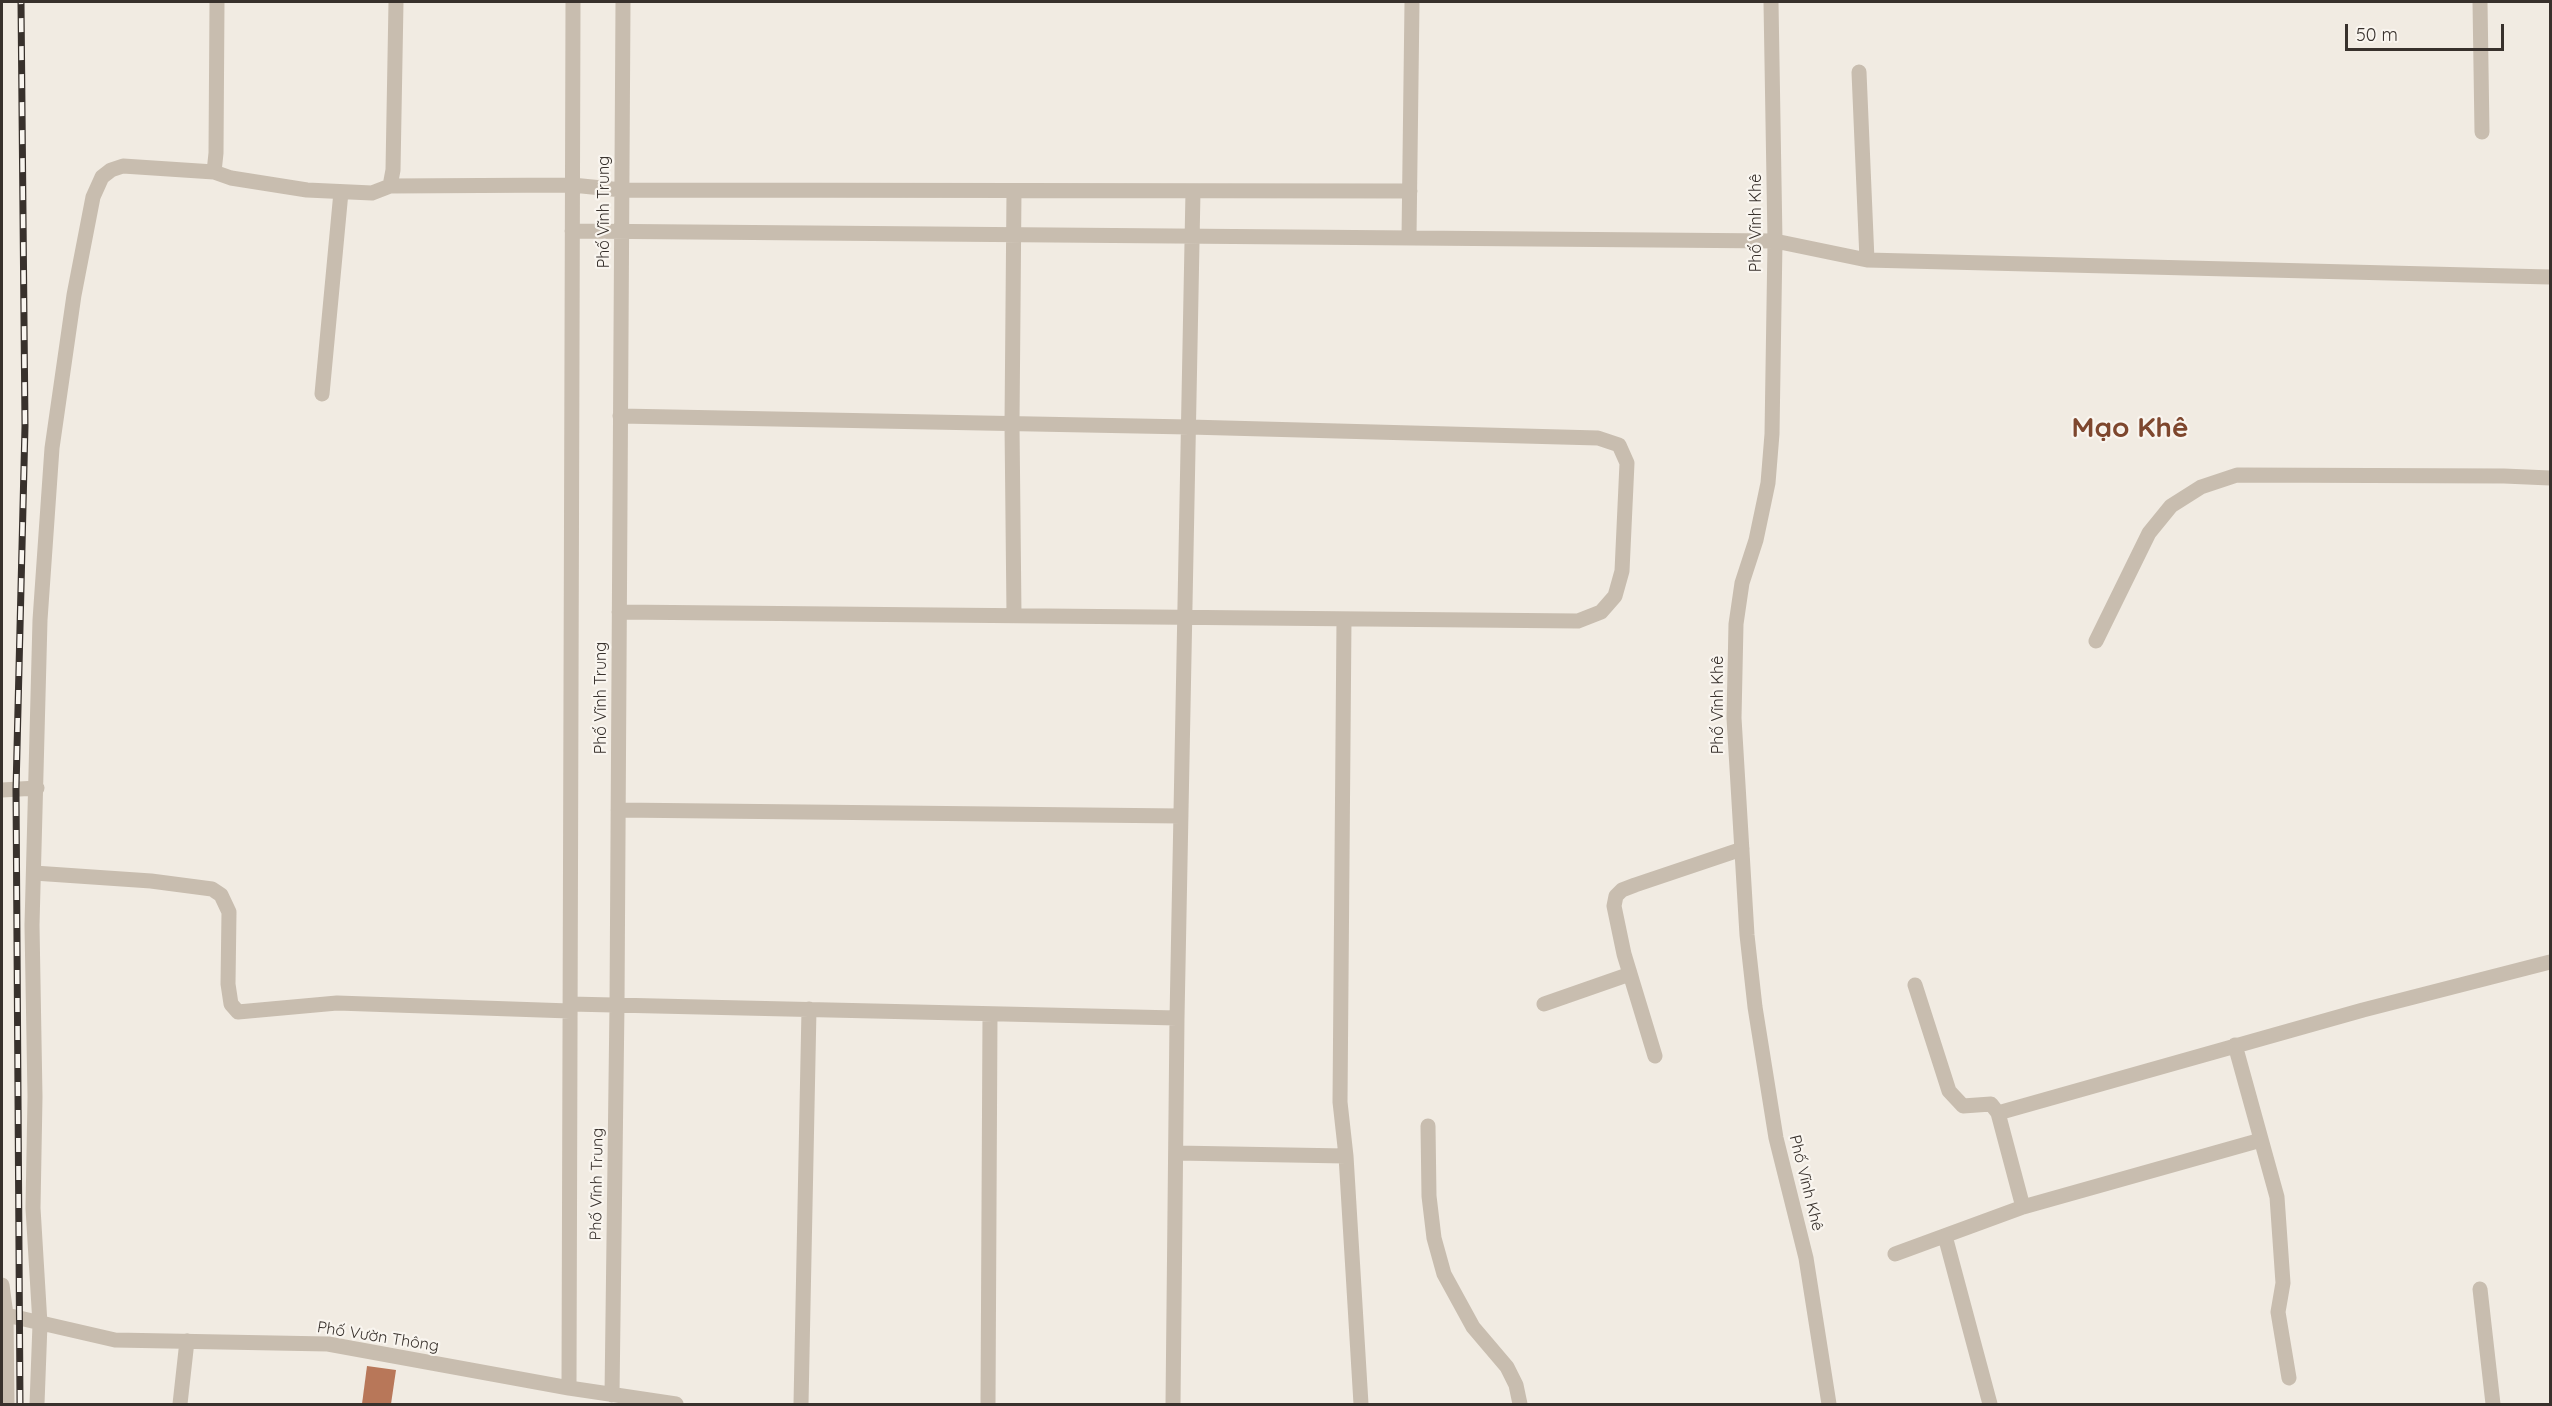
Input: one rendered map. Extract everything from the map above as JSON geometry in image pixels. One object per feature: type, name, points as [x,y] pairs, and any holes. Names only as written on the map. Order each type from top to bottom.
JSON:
[{"type":"street","points":[[214,172],[217,2]]},
{"type":"street","points":[[390,186],[393,170],[396,2]]},
{"type":"street","name":"Phố Vĩnh Trung","points":[[569,1388],[573,2]]},
{"type":"street","name":"Phố Vĩnh Trung","points":[[612,1395],[617,1005],[623,2]]},
{"type":"street","points":[[1409,238],[1412,2]]},
{"type":"street","name":"Phố Vĩnh Khê","points":[[1771,2],[1775,241],[1772,434],[1768,483],[1756,540],[1742,583],[1736,624],[1734,718],[1747,935],[1755,1007],[1776,1138],[1806,1258],[1829,1404]]},
{"type":"street","points":[[2480,2],[2482,132]]},
{"type":"street","points":[[1859,72],[1867,260]]},
{"type":"street","points":[[37,1404],[40,1324],[33,1208],[35,1097],[32,925],[40,620],[52,448],[74,295],[93,196],[102,177],[111,170],[123,166],[214,172],[231,178],[307,190],[372,193],[390,186],[572,185],[622,190],[1410,191]]},
{"type":"street","points":[[1014,190],[1012,424],[1014,615]]},
{"type":"street","points":[[1173,1404],[1177,1018],[1193,191]]},
{"type":"street","points":[[322,394],[340,192]]},
{"type":"street","points":[[572,231],[1775,241],[1867,260],[2550,277]]},
{"type":"street","points":[[620,416],[1598,438],[1619,445],[1627,463],[1623,571],[1616,596],[1601,612],[1578,621],[620,612]]},
{"type":"street","points":[[2096,641],[2149,533],[2170,506],[2201,487],[2237,475],[2550,478]]},
{"type":"street","points":[[1344,619],[1340,1102],[1346,1156],[1361,1404]]},
{"type":"street","points":[[2,790],[37,788]]},
{"type":"street","points":[[618,810],[1181,816]]},
{"type":"street","points":[[1655,1056],[1630,974],[1614,906],[1616,896],[1622,890],[1635,885],[1742,849]]},
{"type":"street","points":[[34,873],[151,880],[212,889],[221,895],[230,912],[228,984],[231,1004],[238,1012],[338,1003],[570,1007],[617,1005],[1177,1018]]},
{"type":"street","points":[[1998,1113],[2235,1045],[2550,962]]},
{"type":"street","points":[[1544,1004],[1630,974]]},
{"type":"street","points":[[1915,985],[1949,1091],[1964,1106],[1991,1104],[1998,1113],[2023,1207]]},
{"type":"street","points":[[801,1404],[809,1009]]},
{"type":"street","points":[[988,1404],[990,1014]]},
{"type":"street","points":[[2235,1045],[2277,1197],[2283,1283],[2278,1312],[2289,1378]]},
{"type":"street","points":[[1428,1126],[1429,1196],[1434,1238],[1444,1274],[1473,1327],[1507,1367],[1516,1384],[1520,1404]]},
{"type":"street","points":[[1894,1254],[2023,1207],[2261,1140]]},
{"type":"street","points":[[1176,1153],[1346,1156]]},
{"type":"street","points":[[1946,1236],[1990,1404]]},
{"type":"street","points":[[2,1285],[7,1404]]},
{"type":"street","points":[[2480,1289],[2493,1404]]},
{"type":"street","name":"Phố Vườn Thông","points":[[4,1315],[115,1340],[328,1344],[569,1388],[672,1404]]},
{"type":"street","points":[[180,1404],[187,1341]]},
{"type":"building","points":[[367,1366],[396,1370],[391,1404],[362,1404]]},
{"type":"railway","points":[[20,1404],[16,789],[25,426],[21,2]]},
{"type":"district","name":"Mạo Khê","points":[[2130,429]]}]
